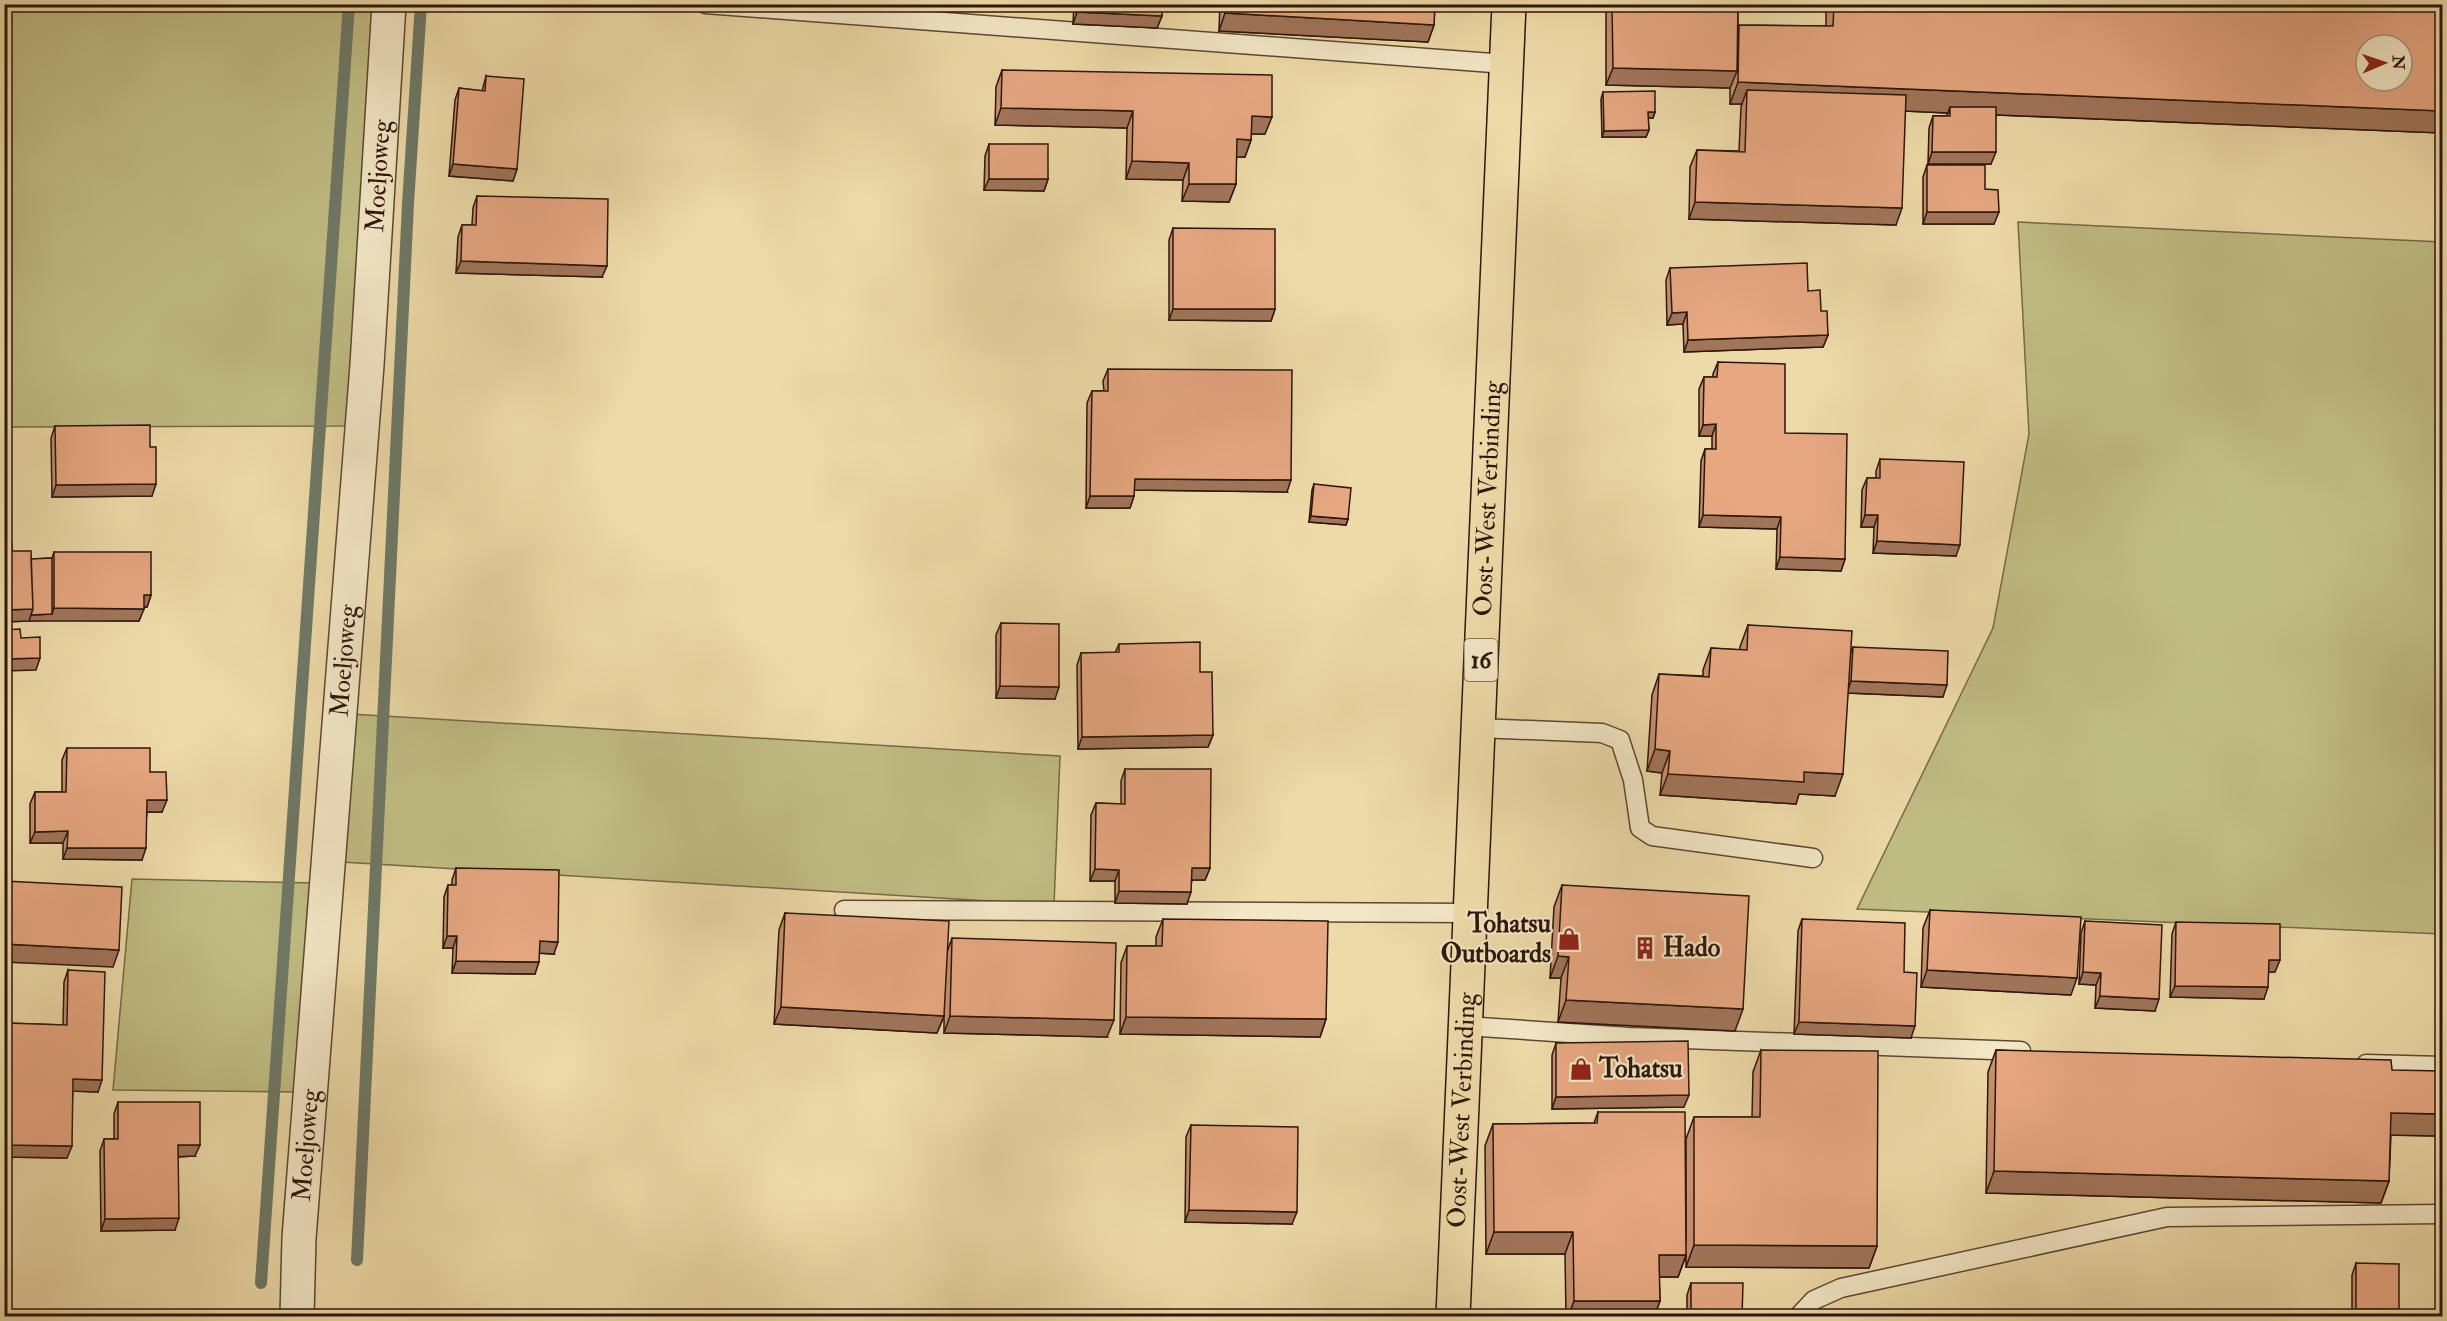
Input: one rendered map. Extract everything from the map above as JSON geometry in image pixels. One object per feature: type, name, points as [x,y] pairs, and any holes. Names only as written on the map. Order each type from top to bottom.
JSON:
[{"type":"main road","name":"Oost-West Verbinding","points":[[1453,1317],[1509,4]]},
{"type":"street","name":"Moeljoweg","points":[[297,1317],[299,1238],[367,365],[389,4]]},
{"type":"lane","points":[[705,4],[1506,64]]},
{"type":"lane","points":[[1478,728],[1602,733],[1620,740],[1633,780],[1640,828],[1652,836],[1813,858]]},
{"type":"lane","points":[[844,910],[1470,913]]},
{"type":"lane","points":[[1465,1026],[1629,1037],[2036,1052]]},
{"type":"lane","points":[[2347,1063],[2442,1066]]},
{"type":"lane","points":[[1799,1317],[1814,1300],[1841,1288],[2167,1217],[2442,1214]]},
{"type":"shaded area","points":[[4,5],[376,5],[351,426],[5,427]]},
{"type":"shaded area","points":[[2018,222],[2442,242],[2442,934],[1857,909],[1993,628],[2029,434]]},
{"type":"shaded area","points":[[350,714],[1060,756],[1054,905],[342,862]]},
{"type":"shaded area","points":[[132,879],[317,883],[300,1092],[113,1090]]},
{"type":"building","points":[[1077,4],[1162,4],[1162,16],[1077,12]]},
{"type":"building","points":[[1225,4],[1435,4],[1434,25],[1225,13]]},
{"type":"building","points":[[1612,4],[1738,4],[1737,71],[1613,68]]},
{"type":"building","points":[[1834,4],[2442,4],[2442,111],[1738,82],[1739,25],[1833,26]]},
{"type":"building","points":[[1002,70],[1272,75],[1272,117],[1252,116],[1251,140],[1237,139],[1236,184],[1189,184],[1189,163],[1132,161],[1133,111],[1001,108]]},
{"type":"building","points":[[486,76],[524,79],[517,169],[453,164],[459,88],[485,91]]},
{"type":"building","points":[[1747,90],[1906,95],[1902,208],[1695,202],[1697,150],[1745,152]]},
{"type":"building","points":[[1655,91],[1655,112],[1648,112],[1649,130],[1604,131],[1603,92]]},
{"type":"building","points":[[1950,107],[1996,107],[1996,152],[1932,152],[1933,116],[1950,116]]},
{"type":"building","points":[[989,144],[1048,144],[1048,179],[989,179]]},
{"type":"building","points":[[1927,165],[1985,165],[1985,189],[1998,190],[1999,212],[1927,212]]},
{"type":"building","points":[[477,196],[608,199],[607,266],[461,261],[462,225],[476,225]]},
{"type":"building","points":[[1173,228],[1275,229],[1275,309],[1173,309]]},
{"type":"building","points":[[1807,263],[1808,291],[1820,290],[1821,311],[1827,311],[1828,335],[1688,340],[1687,312],[1672,313],[1670,268]]},
{"type":"building","points":[[1718,362],[1785,364],[1785,433],[1847,434],[1845,559],[1780,557],[1781,517],[1703,515],[1705,449],[1716,449],[1716,424],[1703,425],[1704,377],[1717,377]]},
{"type":"building","points":[[1108,369],[1292,370],[1291,480],[1135,479],[1134,496],[1090,496],[1092,391],[1108,391]]},
{"type":"building","points":[[150,425],[150,447],[156,447],[156,484],[56,485],[55,426]]},
{"type":"building","points":[[1880,459],[1964,462],[1960,545],[1877,541],[1878,515],[1865,515],[1867,478],[1880,478]]},
{"type":"building","points":[[1314,484],[1351,488],[1348,519],[1311,516]]},
{"type":"building","points":[[4,544],[12,544],[12,551],[31,551],[33,609],[4,610]]},
{"type":"building","points":[[54,552],[151,552],[151,595],[144,595],[144,609],[54,608]]},
{"type":"building","points":[[52,558],[52,614],[31,615],[33,609],[31,559]]},
{"type":"building","points":[[1001,623],[1059,624],[1059,687],[1000,686]]},
{"type":"building","points":[[1748,625],[1852,631],[1843,774],[1804,772],[1804,782],[1668,774],[1670,751],[1655,749],[1659,674],[1709,677],[1711,648],[1747,650]]},
{"type":"building","points":[[20,629],[21,638],[40,637],[40,658],[4,659],[4,630]]},
{"type":"building","points":[[1200,642],[1200,672],[1212,672],[1213,735],[1082,737],[1081,653],[1119,652],[1119,644]]},
{"type":"building","points":[[1853,647],[1948,651],[1947,685],[1851,681]]},
{"type":"building","points":[[67,748],[150,748],[150,772],[166,772],[167,800],[147,800],[146,848],[67,848],[68,831],[35,832],[35,792],[66,792]]},
{"type":"building","points":[[1125,769],[1211,769],[1210,868],[1192,868],[1191,892],[1119,891],[1119,870],[1095,869],[1096,803],[1125,804]]},
{"type":"building","points":[[456,868],[559,870],[558,942],[540,941],[539,962],[456,961],[457,936],[447,936],[448,885],[456,885]]},
{"type":"building","points":[[4,881],[122,887],[119,950],[4,944]]},
{"type":"building","name":"Hado","points":[[1562,885],[1749,896],[1743,1009],[1566,1000],[1569,957],[1558,956]]},
{"type":"building","points":[[1930,910],[2081,917],[2077,978],[1927,970]]},
{"type":"building","points":[[785,913],[949,921],[944,1016],[781,1007]]},
{"type":"building","points":[[1163,919],[1328,921],[1326,1019],[1126,1017],[1127,946],[1162,946]]},
{"type":"building","points":[[1802,919],[1905,923],[1904,972],[1917,973],[1915,1026],[1799,1022]]},
{"type":"building","points":[[2085,921],[2162,925],[2159,999],[2100,996],[2101,973],[2083,972]]},
{"type":"building","points":[[2176,922],[2280,924],[2280,960],[2269,960],[2268,987],[2175,986]]},
{"type":"building","points":[[952,938],[1116,943],[1114,1020],[950,1016]]},
{"type":"building","points":[[68,970],[105,972],[102,1080],[73,1079],[72,1146],[4,1145],[6,1023],[67,1025]]},
{"type":"building","points":[[1688,1041],[1689,1095],[1556,1097],[1556,1043]]},
{"type":"building","points":[[1761,1050],[1878,1051],[1877,1246],[1694,1245],[1694,1117],[1760,1117]]},
{"type":"building","points":[[1996,1050],[2391,1060],[2392,1070],[2442,1071],[2442,1114],[2391,1113],[2389,1181],[1994,1171]]},
{"type":"building","points":[[118,1102],[200,1102],[200,1145],[178,1145],[179,1218],[105,1219],[104,1139],[118,1139]]},
{"type":"building","points":[[1598,1112],[1685,1112],[1686,1255],[1659,1255],[1660,1301],[1574,1301],[1573,1232],[1494,1232],[1493,1124],[1597,1123]]},
{"type":"building","points":[[1191,1125],[1298,1127],[1297,1212],[1189,1210]]},
{"type":"building","points":[[2356,1263],[2399,1264],[2399,1309],[2356,1309]]},
{"type":"building","points":[[1691,1283],[1743,1283],[1742,1317],[1691,1317]]},
{"type":"waterway","points":[[261,1283],[349,4]]},
{"type":"waterway","points":[[357,1260],[408,204],[421,4]]},
{"type":"place","name":"Tohatsu Outboards","points":[[1569,939]]},
{"type":"place","name":"Hado","points":[[1645,948]]},
{"type":"place","name":"Tohatsu","points":[[1581,1069]]}]
